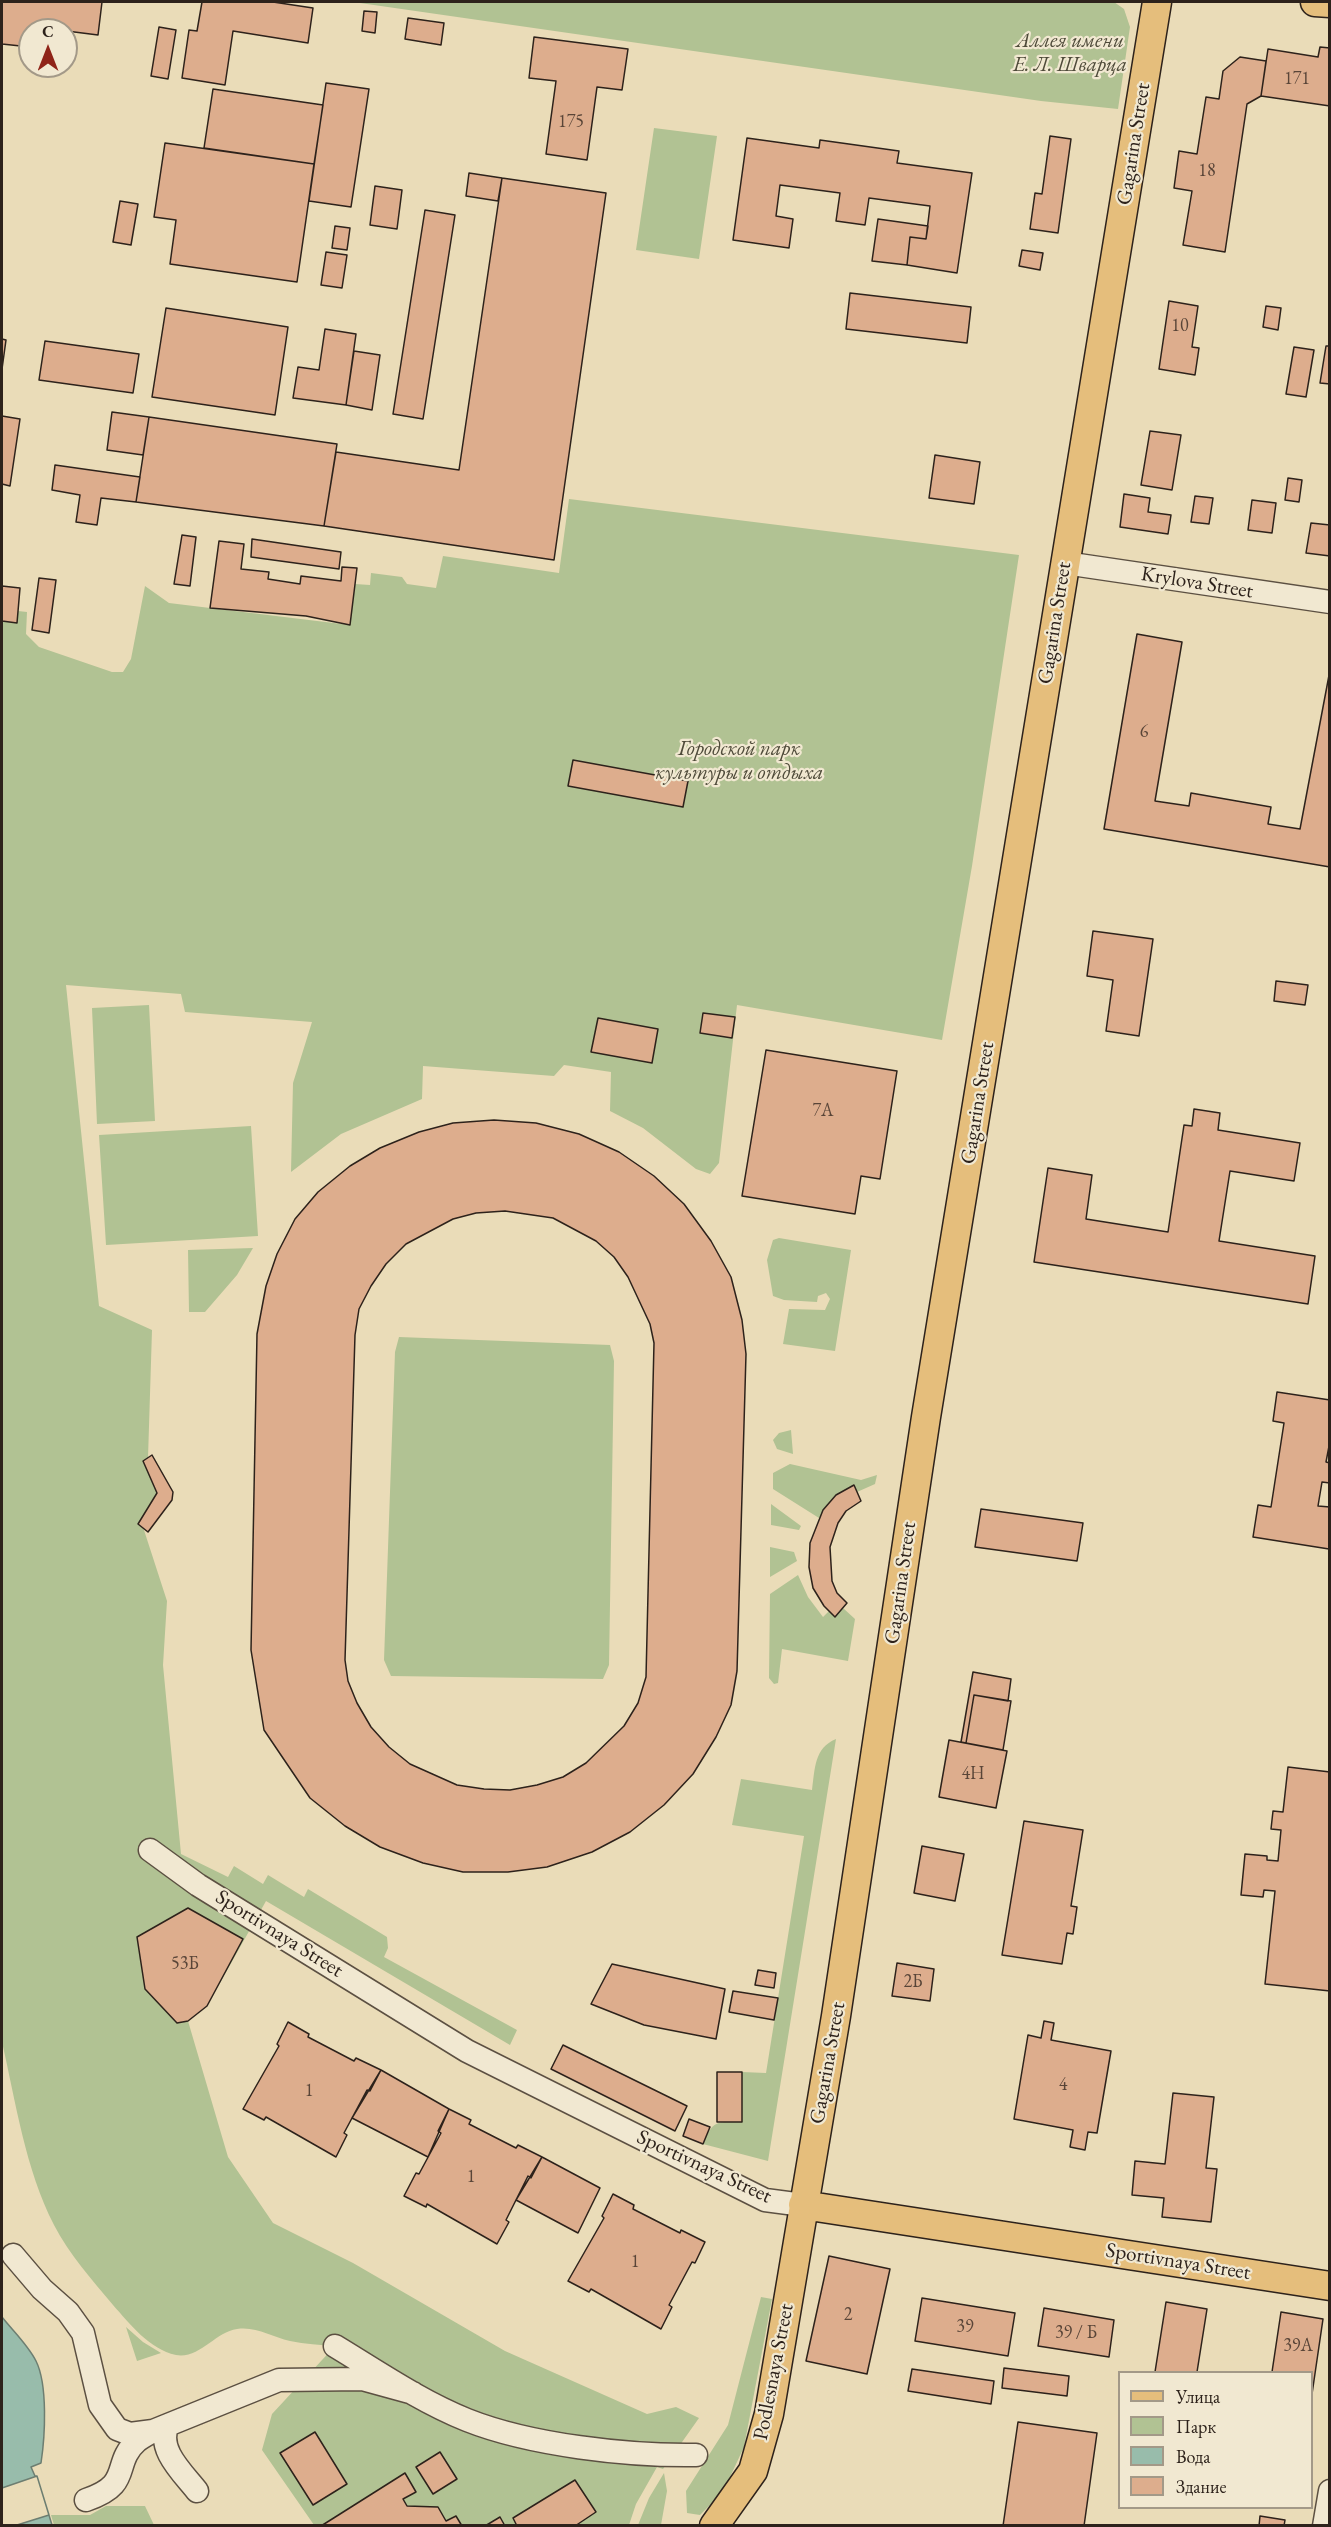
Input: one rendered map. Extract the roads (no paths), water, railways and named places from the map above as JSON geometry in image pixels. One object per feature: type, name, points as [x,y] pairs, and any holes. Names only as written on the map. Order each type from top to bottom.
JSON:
[{"type":"main road","name":"Gagarina Street","points":[[803,2205],[838,2005],[926,1417],[1157,2]]},
{"type":"main road","points":[[1315,2],[1329,3]]},
{"type":"main road","name":"Sportivnaya Street","points":[[803,2205],[1329,2286]]},
{"type":"main road","name":"Podlesnaya Street","points":[[714,2526],[753,2471],[769,2414],[803,2205]]},
{"type":"street","name":"Krylova Street","points":[[1065,563],[1329,602]]},
{"type":"street","name":"Sportivnaya Street","points":[[150,1850],[198,1885],[467,2051],[765,2200],[803,2205]]},
{"type":"street","points":[[13,2255],[42,2289],[68,2312],[83,2333],[100,2404],[117,2428],[130,2434],[161,2428]]},
{"type":"street","points":[[336,2346],[413,2392],[466,2419],[509,2434],[580,2446],[668,2455],[696,2455]]},
{"type":"street","points":[[86,2500],[106,2494],[120,2476],[126,2457],[136,2442],[161,2428],[279,2380],[362,2379],[413,2392]]},
{"type":"street","points":[[161,2428],[165,2444],[175,2464],[197,2491]]},
{"type":"street","points":[[1324,2526],[1329,2491]]},
{"type":"water","points":[[2,2317],[33,2355],[40,2371],[44,2397],[44,2439],[41,2463],[31,2467],[37,2476],[2,2488]]},
{"type":"water","points":[[49,2515],[52,2525],[17,2525]]},
{"type":"park label","name":"Аллея имени Е. Л. Шварца","points":[[1070,53]]},
{"type":"park label","name":"Городской парк культуры и отдыха","points":[[739,761]]}]
